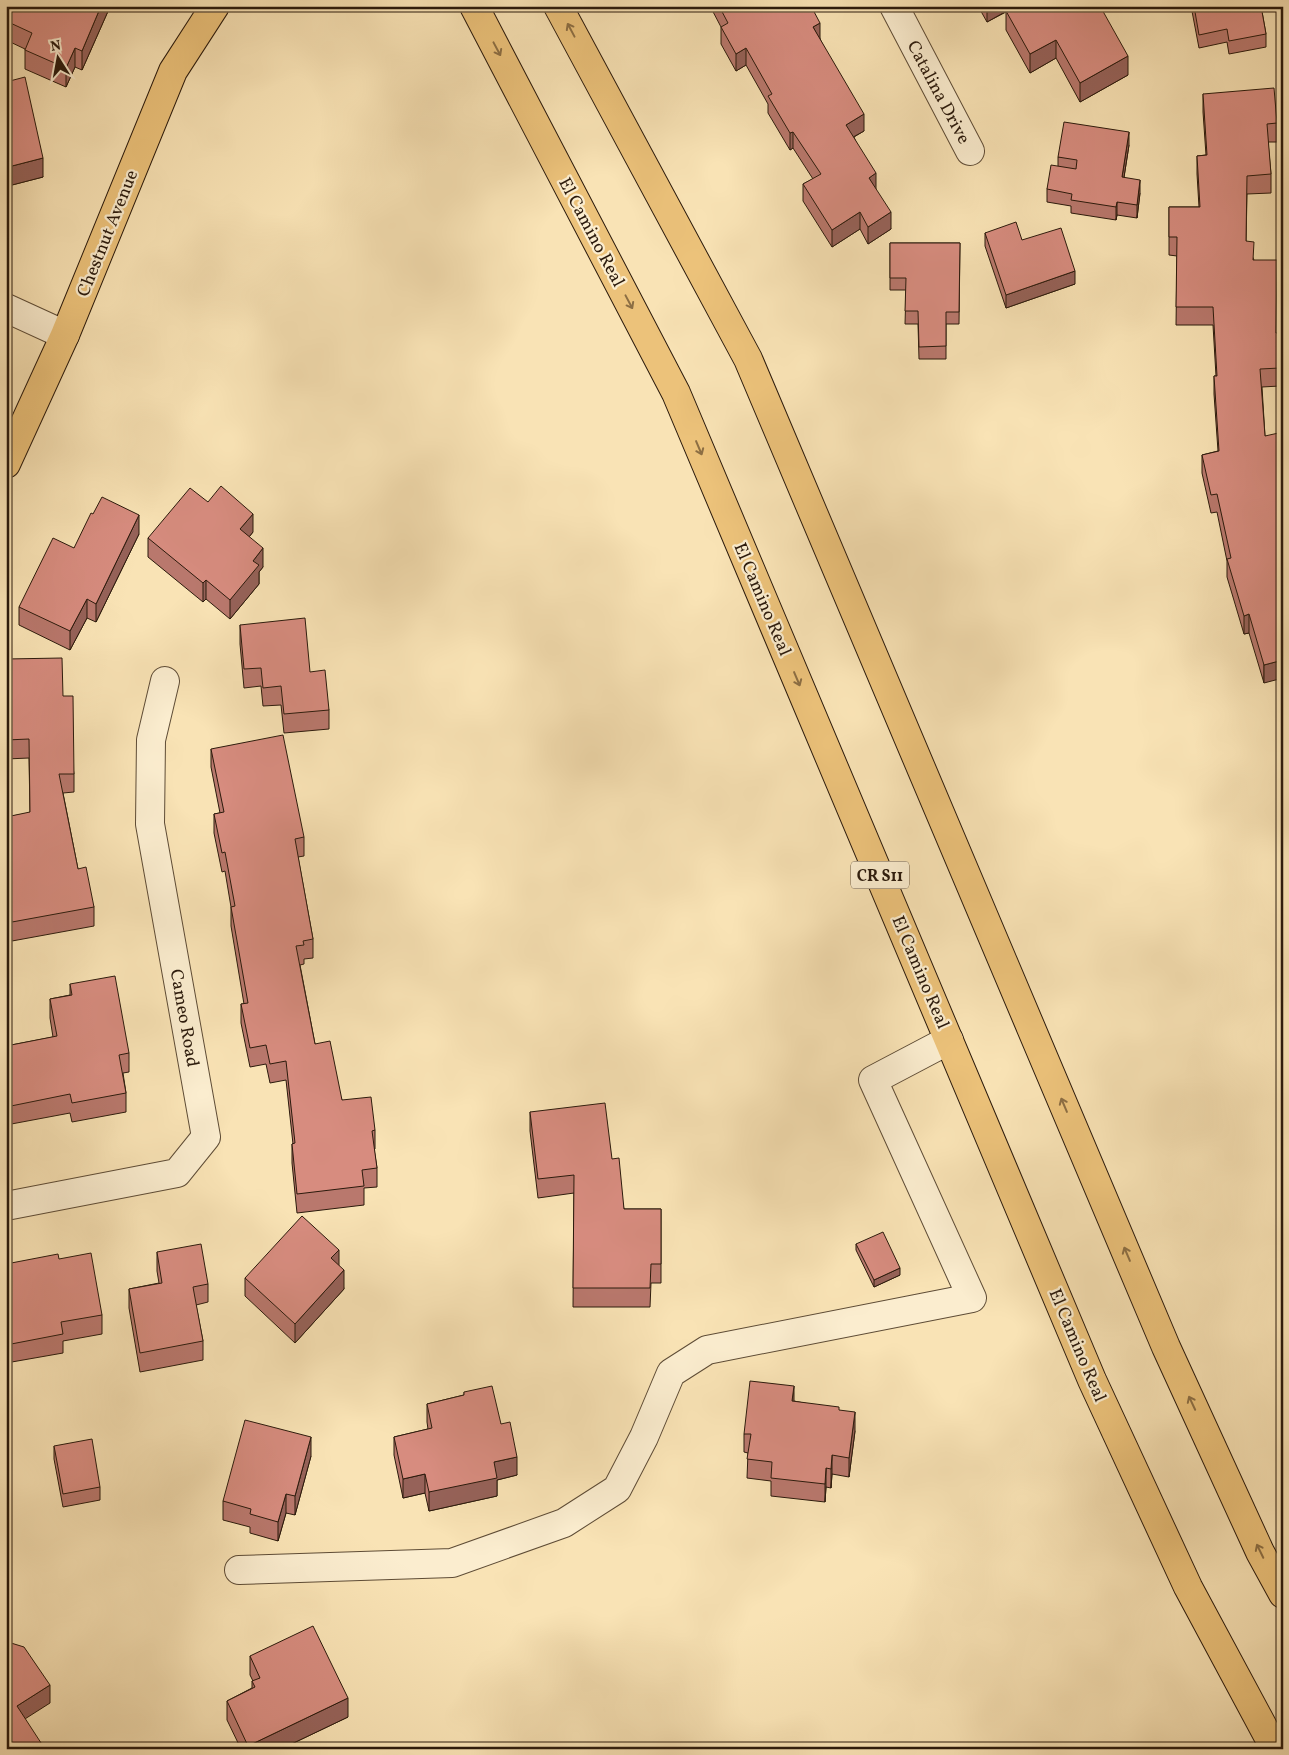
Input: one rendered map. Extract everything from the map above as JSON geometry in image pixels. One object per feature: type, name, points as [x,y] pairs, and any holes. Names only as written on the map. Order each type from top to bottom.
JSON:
[{"type":"main road","name":"Chestnut Avenue","points":[[6,464],[65,335],[173,71],[216,6]]},
{"type":"main road","name":"El Camino Real","points":[[474,6],[676,393],[1089,1370],[1188,1587],[1275,1749]]},
{"type":"main road","points":[[558,6],[748,359],[1166,1347],[1260,1552],[1283,1594]]},
{"type":"street","name":"Catalina Drive","points":[[894,6],[970,151]]},
{"type":"street","points":[[6,308],[65,335]]},
{"type":"street","name":"Cameo Road","points":[[6,1206],[177,1173],[206,1137],[150,824],[151,740],[165,681]]},
{"type":"street","points":[[239,1570],[452,1563],[564,1522],[617,1489],[644,1437],[671,1373],[707,1350],[972,1298],[873,1080],[949,1040]]},
{"type":"building","points":[[6,6],[101,6],[82,51],[75,48],[66,68],[25,50],[32,33],[6,21]]},
{"type":"building","points":[[719,6],[811,6],[820,23],[813,27],[864,114],[846,125],[876,173],[869,178],[891,212],[868,227],[860,212],[832,230],[803,184],[821,174],[793,132],[790,133],[768,96],[772,94],[746,48],[736,54],[721,27],[728,23]]},
{"type":"building","points":[[1032,6],[1100,6],[1128,56],[1080,83],[1056,40],[1030,54],[1006,11]]},
{"type":"building","points":[[1194,6],[1261,6],[1266,34],[1229,41],[1227,29],[1199,35]]},
{"type":"building","points":[[25,77],[43,158],[12,166],[6,162],[6,82]]},
{"type":"building","points":[[1274,88],[1277,123],[1267,124],[1271,174],[1247,176],[1246,241],[1254,242],[1253,260],[1277,260],[1276,333],[1278,333],[1280,368],[1260,369],[1265,436],[1283,432],[1283,660],[1264,665],[1249,614],[1244,616],[1227,559],[1231,558],[1217,494],[1211,495],[1202,455],[1219,451],[1214,376],[1217,376],[1213,307],[1176,307],[1177,237],[1169,237],[1169,207],[1200,207],[1197,156],[1207,155],[1203,94]]},
{"type":"building","points":[[1064,122],[1129,132],[1122,177],[1140,180],[1137,205],[1117,202],[1116,207],[1071,200],[1072,194],[1047,189],[1051,165],[1076,169],[1077,160],[1058,157]]},
{"type":"building","points":[[1016,222],[1022,240],[1061,228],[1075,271],[1006,295],[985,233]]},
{"type":"building","points":[[890,243],[960,243],[959,312],[946,312],[946,346],[919,347],[918,311],[905,311],[906,278],[890,278]]},
{"type":"building","points":[[221,486],[253,514],[240,529],[263,548],[253,561],[259,565],[230,600],[206,580],[203,583],[148,538],[190,488],[208,502]]},
{"type":"building","points":[[102,497],[139,515],[96,604],[87,599],[70,631],[19,607],[53,538],[74,548],[91,513],[93,514]]},
{"type":"building","points":[[305,618],[310,672],[325,670],[329,710],[284,714],[281,686],[263,688],[261,668],[244,669],[240,625]]},
{"type":"building","points":[[62,658],[63,696],[73,696],[74,774],[59,774],[78,869],[86,867],[94,907],[12,922],[6,890],[6,817],[30,812],[29,739],[6,740],[6,659]]},
{"type":"building","points":[[283,735],[304,837],[295,839],[313,939],[303,941],[304,945],[296,946],[315,1044],[330,1041],[342,1100],[371,1097],[375,1130],[372,1131],[377,1168],[362,1170],[364,1186],[297,1194],[292,1144],[295,1143],[286,1061],[270,1064],[266,1045],[250,1048],[241,1004],[248,1003],[231,907],[235,906],[225,852],[222,853],[214,814],[224,812],[211,749]]},
{"type":"building","points":[[115,976],[129,1053],[119,1055],[126,1093],[72,1103],[70,1094],[6,1107],[6,1046],[57,1036],[50,999],[72,995],[70,984]]},
{"type":"building","points":[[605,1103],[612,1159],[619,1158],[624,1209],[661,1209],[661,1264],[651,1264],[650,1288],[573,1288],[574,1175],[538,1179],[530,1112]]},
{"type":"building","points":[[302,1216],[339,1250],[331,1258],[344,1270],[295,1324],[245,1278]]},
{"type":"building","points":[[883,1232],[900,1268],[874,1280],[856,1244]]},
{"type":"building","points":[[201,1244],[208,1284],[193,1287],[203,1341],[140,1353],[129,1289],[162,1283],[157,1252]]},
{"type":"building","points":[[91,1253],[102,1315],[61,1322],[63,1334],[6,1345],[6,1264],[58,1254],[59,1259]]},
{"type":"building","points":[[750,1381],[794,1386],[792,1401],[839,1407],[839,1410],[855,1412],[849,1458],[832,1455],[831,1469],[826,1468],[825,1484],[771,1478],[772,1462],[747,1459],[751,1434],[744,1434]]},
{"type":"building","points":[[492,1386],[501,1424],[510,1422],[517,1457],[494,1462],[497,1478],[429,1492],[425,1474],[403,1479],[394,1437],[432,1428],[427,1404],[464,1395],[464,1392]]},
{"type":"building","points":[[245,1420],[311,1437],[295,1496],[286,1494],[278,1522],[250,1514],[251,1509],[223,1501]]},
{"type":"building","points":[[92,1439],[100,1487],[63,1494],[54,1446]]},
{"type":"building","points":[[313,1626],[348,1698],[248,1746],[227,1701],[255,1687],[252,1681],[260,1678],[250,1656]]},
{"type":"building","points":[[11,1643],[24,1647],[50,1685],[17,1706],[45,1749],[6,1749],[6,1646]]}]
